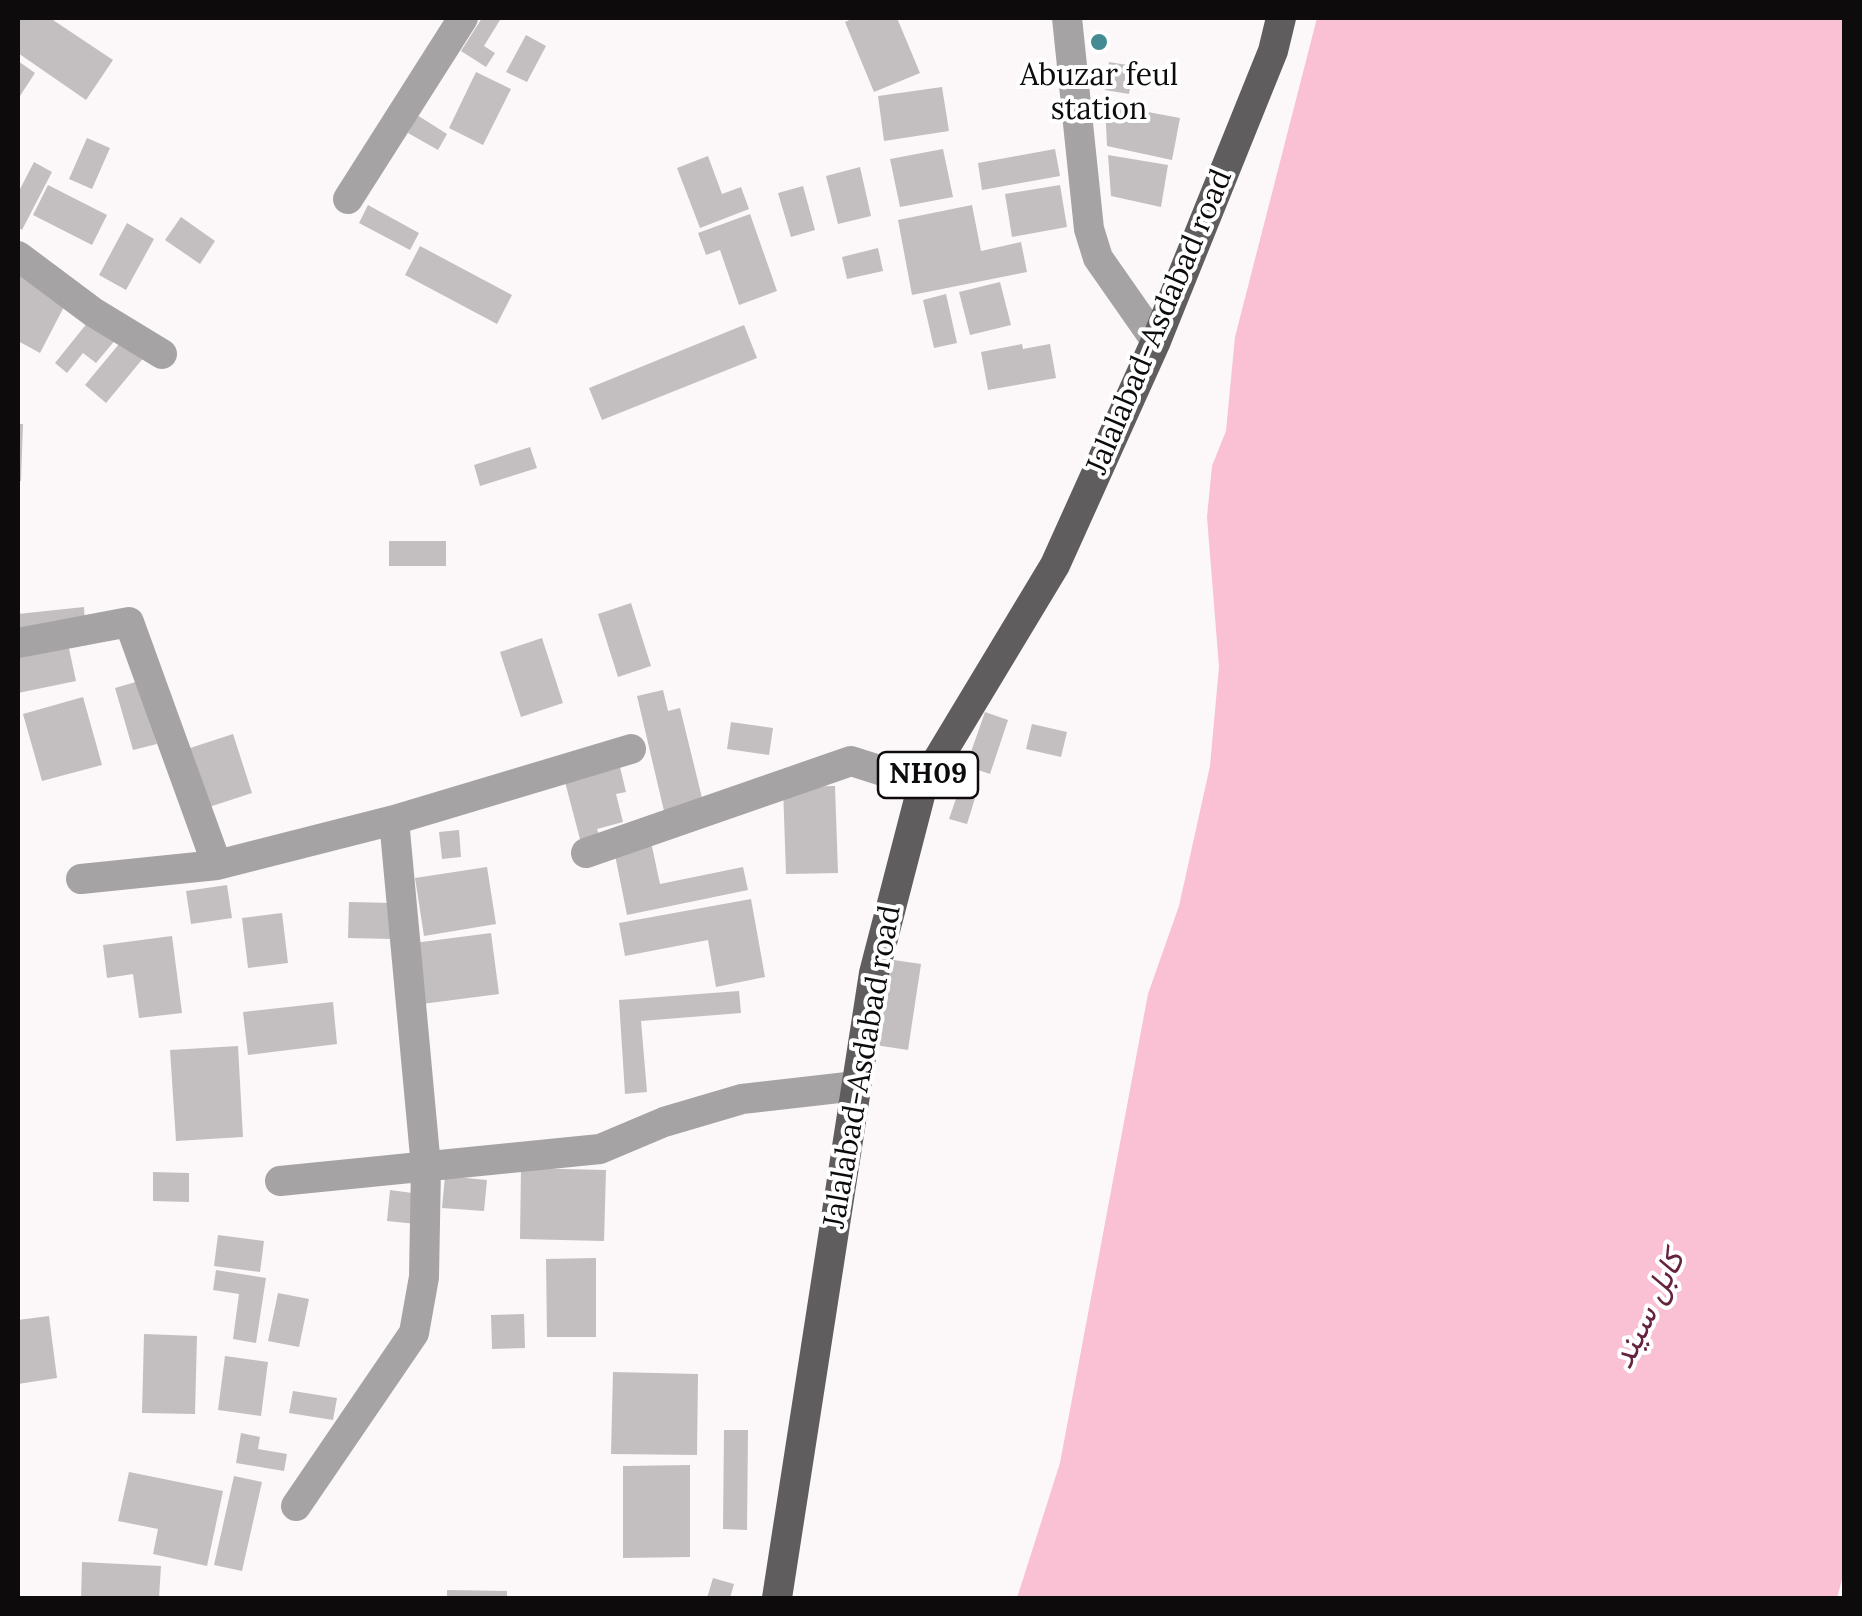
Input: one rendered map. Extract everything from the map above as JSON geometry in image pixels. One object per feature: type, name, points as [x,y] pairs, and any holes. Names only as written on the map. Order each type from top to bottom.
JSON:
[{"type":"main road","name":"Jalalabad-Asdabad road","points":[[777,1598],[874,972],[922,784],[1054,565],[1156,341],[1273,51],[1280,18]]},
{"type":"street","points":[[348,199],[463,18]]},
{"type":"street","points":[[1067,18],[1089,229],[1098,258],[1156,341]]},
{"type":"street","points":[[18,256],[93,312],[162,354]]},
{"type":"street","points":[[18,643],[129,622],[217,864]]},
{"type":"street","points":[[81,879],[217,864],[394,820],[630,748]]},
{"type":"street","points":[[586,853],[851,760],[922,784]]},
{"type":"street","points":[[296,1506],[414,1333],[424,1277],[426,1166],[394,820]]},
{"type":"street","points":[[280,1181],[600,1148],[664,1122],[742,1099],[856,1086]]},
{"type":"water","name":"کابل سيند","points":[[1317,18],[1844,18],[1844,1572],[1837,1598],[1017,1598],[1060,1463],[1148,994],[1179,906],[1210,766],[1219,667],[1207,517],[1212,466],[1226,431],[1235,337]]},
{"type":"building","points":[[18,18],[50,18],[113,60],[86,100],[18,53]]},
{"type":"building","points":[[482,18],[500,20],[484,46],[495,53],[486,67],[461,51]]},
{"type":"building","points":[[854,18],[897,18],[920,73],[874,92],[845,22]]},
{"type":"building","points":[[526,35],[546,46],[527,82],[506,72]]},
{"type":"building","points":[[18,61],[35,73],[18,99]]},
{"type":"building","points":[[1109,62],[1134,66],[1129,94],[1105,90]]},
{"type":"building","points":[[476,72],[511,89],[483,145],[449,128]]},
{"type":"building","points":[[942,87],[949,131],[884,141],[878,96]]},
{"type":"building","points":[[1105,104],[1180,118],[1172,160],[1107,146]]},
{"type":"building","points":[[417,115],[447,134],[438,150],[408,133]]},
{"type":"building","points":[[87,138],[110,148],[92,189],[69,179]]},
{"type":"building","points":[[943,149],[953,197],[900,207],[890,159]]},
{"type":"building","points":[[1055,149],[1060,176],[982,190],[978,163]]},
{"type":"building","points":[[1108,155],[1168,165],[1161,207],[1111,196]]},
{"type":"building","points":[[708,156],[722,194],[741,187],[749,209],[700,228],[677,168]]},
{"type":"building","points":[[34,162],[52,172],[22,230],[18,227],[18,193]]},
{"type":"building","points":[[860,167],[871,216],[838,224],[826,176]]},
{"type":"building","points":[[48,185],[107,215],[92,245],[33,215]]},
{"type":"building","points":[[1060,185],[1067,227],[1012,237],[1005,194]]},
{"type":"building","points":[[803,186],[815,230],[791,237],[778,193]]},
{"type":"building","points":[[368,205],[419,233],[410,250],[359,223]]},
{"type":"building","points":[[972,205],[981,251],[1021,242],[1027,272],[912,295],[898,220]]},
{"type":"building","points":[[750,214],[777,291],[739,305],[720,250],[706,255],[698,233]]},
{"type":"building","points":[[181,217],[215,241],[200,264],[165,240]]},
{"type":"building","points":[[127,223],[154,239],[126,290],[99,275]]},
{"type":"building","points":[[420,246],[512,295],[497,324],[405,275]]},
{"type":"building","points":[[878,248],[883,271],[847,279],[842,257]]},
{"type":"building","points":[[18,272],[68,299],[40,353],[18,341]]},
{"type":"building","points":[[1000,282],[1011,325],[970,335],[959,292]]},
{"type":"building","points":[[946,294],[957,343],[934,348],[923,300]]},
{"type":"building","points":[[92,317],[117,338],[96,363],[83,353],[67,373],[55,363]]},
{"type":"building","points":[[744,325],[757,358],[602,420],[589,388]]},
{"type":"building","points":[[124,338],[145,356],[106,403],[85,385]]},
{"type":"building","points":[[1022,344],[1023,349],[1050,344],[1056,378],[988,390],[981,352]]},
{"type":"building","points":[[18,424],[23,424],[21,481],[18,481]]},
{"type":"building","points":[[530,447],[537,468],[480,486],[474,465]]},
{"type":"building","points":[[389,541],[446,541],[446,566],[389,566]]},
{"type":"building","points":[[631,603],[651,666],[618,677],[598,614]]},
{"type":"building","points":[[84,607],[85,624],[18,631],[18,614]]},
{"type":"building","points":[[542,638],[563,703],[521,717],[500,652]]},
{"type":"building","points":[[67,639],[76,681],[18,693],[18,650]]},
{"type":"building","points":[[139,681],[157,744],[133,750],[115,688]]},
{"type":"building","points":[[663,690],[668,711],[680,708],[703,802],[664,811],[637,696]]},
{"type":"building","points":[[83,697],[102,765],[42,781],[23,714]]},
{"type":"building","points":[[985,712],[1008,720],[990,774],[966,766]]},
{"type":"building","points":[[731,722],[773,728],[769,755],[727,749]]},
{"type":"building","points":[[1032,724],[1067,732],[1061,757],[1026,749]]},
{"type":"building","points":[[233,734],[252,793],[200,810],[181,751]]},
{"type":"building","points":[[620,767],[626,792],[616,794],[623,822],[597,829],[600,838],[581,843],[565,782]]},
{"type":"building","points":[[835,786],[838,873],[786,874],[783,787]]},
{"type":"building","points":[[960,787],[977,792],[967,824],[949,819]]},
{"type":"building","points":[[459,830],[461,857],[442,859],[439,832]]},
{"type":"building","points":[[651,842],[660,884],[743,867],[748,890],[627,915],[614,850]]},
{"type":"building","points":[[487,867],[496,924],[424,936],[415,878]]},
{"type":"building","points":[[227,885],[232,918],[191,924],[186,891]]},
{"type":"building","points":[[751,899],[765,977],[716,987],[708,940],[625,956],[619,923]]},
{"type":"building","points":[[349,902],[393,903],[392,939],[348,938]]},
{"type":"building","points":[[282,913],[288,963],[248,968],[242,918]]},
{"type":"building","points":[[491,933],[499,994],[422,1004],[414,943]]},
{"type":"building","points":[[172,936],[182,1013],[139,1018],[133,974],[107,978],[103,945]]},
{"type":"building","points":[[887,959],[921,964],[908,1050],[875,1045]]},
{"type":"building","points":[[739,991],[741,1013],[641,1021],[647,1092],[625,1094],[619,1000]]},
{"type":"building","points":[[333,1002],[337,1044],[248,1055],[243,1012]]},
{"type":"building","points":[[238,1046],[243,1137],[176,1141],[170,1050]]},
{"type":"building","points":[[521,1168],[606,1170],[604,1241],[520,1239]]},
{"type":"building","points":[[153,1172],[189,1173],[189,1202],[153,1201]]},
{"type":"building","points":[[445,1176],[487,1180],[484,1211],[442,1208]]},
{"type":"building","points":[[390,1190],[420,1194],[416,1224],[387,1221]]},
{"type":"building","points":[[218,1235],[264,1241],[260,1272],[214,1266]]},
{"type":"building","points":[[596,1258],[596,1337],[547,1337],[546,1259]]},
{"type":"building","points":[[216,1270],[266,1278],[256,1343],[233,1339],[239,1294],[213,1290]]},
{"type":"building","points":[[278,1293],[309,1299],[299,1347],[268,1341]]},
{"type":"building","points":[[524,1314],[525,1348],[492,1349],[491,1315]]},
{"type":"building","points":[[49,1316],[57,1378],[18,1384],[18,1320]]},
{"type":"building","points":[[144,1334],[197,1336],[195,1414],[142,1413]]},
{"type":"building","points":[[225,1356],[268,1362],[261,1416],[218,1410]]},
{"type":"building","points":[[613,1372],[698,1374],[697,1455],[611,1454]]},
{"type":"building","points":[[293,1391],[337,1398],[333,1420],[289,1413]]},
{"type":"building","points":[[724,1430],[748,1430],[747,1530],[723,1529]]},
{"type":"building","points":[[241,1433],[260,1437],[258,1449],[287,1454],[284,1471],[236,1463]]},
{"type":"building","points":[[690,1465],[690,1557],[623,1558],[623,1466]]},
{"type":"building","points":[[129,1472],[223,1491],[207,1566],[153,1554],[158,1529],[118,1521]]},
{"type":"building","points":[[234,1476],[262,1482],[242,1571],[214,1565]]},
{"type":"building","points":[[82,1562],[161,1566],[159,1598],[81,1598]]},
{"type":"building","points":[[713,1578],[734,1584],[730,1598],[707,1598]]},
{"type":"building","points":[[447,1590],[507,1591],[507,1598],[447,1598]]},
{"type":"place","name":"Abuzar feul station","points":[[1099,42]]}]
